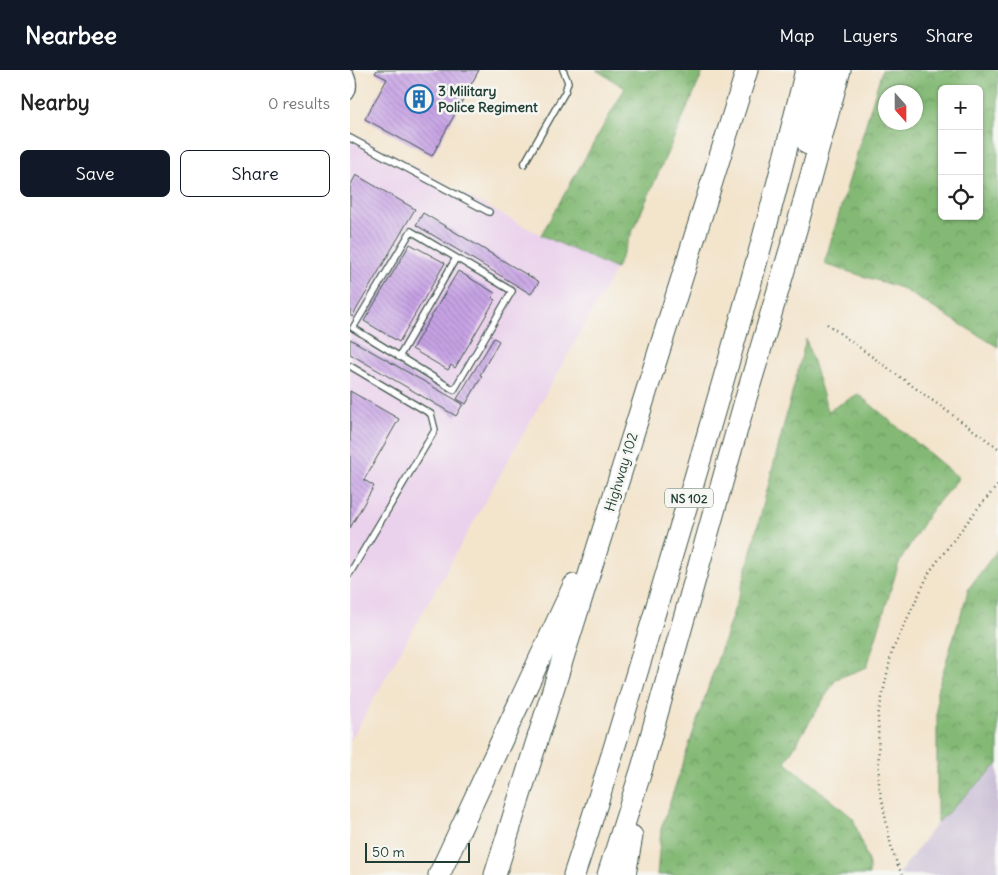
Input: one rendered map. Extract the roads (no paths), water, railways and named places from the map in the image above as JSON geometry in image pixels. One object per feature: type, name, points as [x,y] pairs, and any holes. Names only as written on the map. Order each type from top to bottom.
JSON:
[{"type":"highway","name":"Highway 102","points":[[495,875],[748,70]]},
{"type":"highway","name":"NS 102","points":[[574,875],[720,395],[777,188],[806,70]]},
{"type":"highway","points":[[796,230],[807,151],[823,70]]},
{"type":"highway","points":[[608,875],[642,768],[840,70]]},
{"type":"highway","points":[[439,875],[614,496]]},
{"type":"highway","points":[[625,875],[642,768]]},
{"type":"highway","points":[[581,875],[596,807]]},
{"type":"lane","points":[[524,164],[565,92],[568,82],[563,70]]},
{"type":"lane","points":[[350,73],[354,81],[350,96]]},
{"type":"lane","points":[[350,138],[489,212]]},
{"type":"lane","points":[[411,231],[456,258],[512,291],[454,390],[351,329],[411,231]]},
{"type":"lane","points":[[399,358],[456,258]]},
{"type":"lane","points":[[350,366],[431,414],[435,430],[350,572]]},
{"type":"place","name":"3 Military Police Regiment","points":[[419,99]]}]
